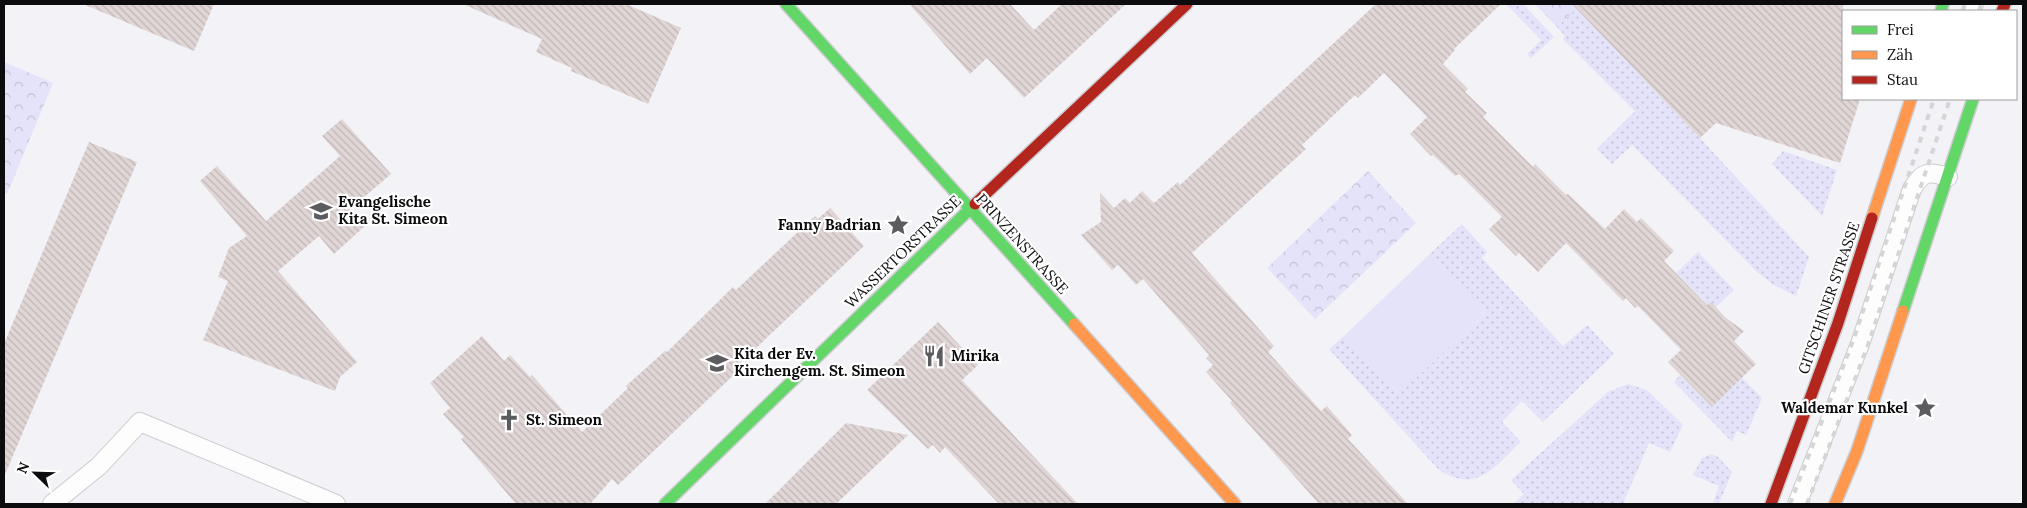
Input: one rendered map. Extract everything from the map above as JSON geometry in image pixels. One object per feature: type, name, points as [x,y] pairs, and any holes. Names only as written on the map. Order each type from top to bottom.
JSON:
[{"type":"main road","name":"PRINZENSTRASSE","points":[[786,4],[1235,504]]},
{"type":"main road","name":"WASSERTORSTRASSE","points":[[664,504],[971,208],[1187,4]]},
{"type":"main road","name":"GITSCHINER STRASSE","points":[[1771,504],[1838,323],[1911,100]]},
{"type":"main road","points":[[1835,504],[1858,451],[1973,100]]},
{"type":"lane","points":[[1797,504],[1860,344],[1912,188],[1920,176],[1932,172],[1948,177]]},
{"type":"lane","points":[[52,504],[99,466],[140,422],[336,504]]},
{"type":"green space","points":[[1506,4],[1523,4],[1554,37],[1531,58],[1527,54],[1541,40]]},
{"type":"green space","points":[[1535,4],[1581,4],[1557,27]]},
{"type":"green space","points":[[1576,8],[1700,138],[1809,257],[1796,296],[1774,285],[1758,273],[1632,145],[1612,164],[1597,149],[1635,111],[1563,39],[1565,36],[1557,27]]},
{"type":"green space","points":[[4,62],[53,83],[7,194],[4,193]]},
{"type":"green space","points":[[1783,151],[1837,170],[1822,216],[1772,164]]},
{"type":"green space","points":[[1368,171],[1416,223],[1315,319],[1267,268]]},
{"type":"green space","points":[[1462,224],[1487,252],[1482,258],[1563,346],[1587,325],[1614,354],[1543,422],[1522,401],[1502,422],[1521,442],[1484,475],[1464,479],[1452,476],[1438,469],[1329,349],[1344,336],[1399,394],[1485,313],[1430,254]]},
{"type":"green space","points":[[1698,252],[1734,290],[1716,307],[1711,302],[1708,305],[1676,273]]},
{"type":"green space","points":[[1430,254],[1485,313],[1399,394],[1344,336]]},
{"type":"green space","points":[[1680,375],[1712,407],[1742,378],[1762,398],[1746,435],[1737,431],[1732,442],[1674,382]]},
{"type":"green space","points":[[1628,384],[1647,390],[1683,425],[1670,452],[1649,443],[1623,504],[1513,504],[1524,494],[1511,480],[1608,392]]},
{"type":"green space","points":[[1711,454],[1718,457],[1732,472],[1719,504],[1713,502],[1719,486],[1693,475],[1702,458]]},
{"type":"building","points":[[83,4],[214,4],[194,51]]},
{"type":"building","points":[[463,4],[626,4],[681,28],[648,104],[571,71],[572,68],[536,52],[542,39]]},
{"type":"building","points":[[909,4],[1010,4],[1034,30],[1062,4],[1126,4],[1024,98],[987,58],[970,74]]},
{"type":"building","points":[[1376,4],[1501,4],[1454,49],[1443,64],[1468,89],[1465,92],[1487,113],[1483,117],[1533,167],[1535,164],[1566,195],[1568,194],[1605,229],[1624,209],[1637,222],[1641,218],[1674,251],[1664,261],[1707,305],[1711,302],[1726,318],[1744,331],[1734,341],[1756,364],[1712,407],[1668,362],[1681,350],[1638,306],[1635,308],[1626,298],[1623,301],[1566,243],[1538,272],[1519,253],[1516,256],[1489,229],[1502,217],[1459,174],[1455,176],[1433,155],[1431,156],[1410,134],[1427,117],[1384,73],[1358,98],[1355,95],[1302,145],[1306,149],[1192,253],[1274,346],[1268,352],[1321,411],[1327,406],[1352,435],[1348,439],[1408,504],[1319,504],[1230,403],[1232,401],[1206,372],[1213,365],[1206,358],[1209,355],[1143,279],[1136,285],[1118,265],[1112,270],[1081,235],[1101,222],[1100,193],[1114,208],[1125,198],[1130,203],[1142,191],[1154,203],[1178,182],[1180,185]]},
{"type":"building","points":[[1572,4],[1843,4],[1842,100],[1860,100],[1840,163],[1716,123],[1700,138]]},
{"type":"building","points":[[342,119],[391,174],[350,209],[365,226],[334,254],[319,236],[278,271],[357,362],[340,377],[335,391],[203,340],[228,281],[218,277],[229,248],[247,236],[200,181],[217,166],[266,221],[340,156],[322,136]]},
{"type":"building","points":[[89,142],[137,162],[4,477],[4,344]]},
{"type":"building","points":[[830,208],[864,246],[738,365],[741,368],[618,485],[612,479],[590,504],[516,504],[461,439],[464,437],[443,414],[450,408],[430,383],[482,336],[504,361],[510,355],[530,377],[532,375],[582,432],[628,388],[626,386],[665,351],[667,352],[733,287],[736,290],[815,216],[818,219]]},
{"type":"building","points":[[938,322],[978,365],[962,380],[1078,504],[999,504],[945,447],[940,453],[933,445],[928,449],[867,390]]},
{"type":"building","points":[[846,423],[908,435],[836,504],[765,504]]},
{"type":"railway","points":[[1963,10],[1965,4]]},
{"type":"railway","points":[[1979,10],[1981,4]]},
{"type":"railway","points":[[1790,504],[1853,341],[1934,100]]},
{"type":"railway","points":[[1807,504],[1868,345],[1950,100]]},
{"type":"traffic: fast","points":[[786,4],[1074,324]]},
{"type":"traffic: fast","points":[[1941,10],[1943,4]]},
{"type":"traffic: fast","points":[[1903,311],[1973,100]]},
{"type":"traffic: fast","points":[[665,504],[975,204]]},
{"type":"traffic: slow","points":[[1872,218],[1911,100]]},
{"type":"traffic: slow","points":[[1835,504],[1857,451],[1903,311]]},
{"type":"traffic: slow","points":[[1074,324],[1235,504]]},
{"type":"traffic: jam","points":[[975,204],[1187,4]]},
{"type":"traffic: jam","points":[[2002,10],[2005,4]]},
{"type":"traffic: jam","points":[[1771,504],[1838,323],[1872,218]]},
{"type":"place","name":"Evangelische Kita St. Simeon","points":[[321,211]]},
{"type":"place","name":"Fanny Badrian","points":[[898,225]]},
{"type":"place","name":"Mirika","points":[[934,356]]},
{"type":"place","name":"Kita der Ev. Kirchengem. St. Simeon","points":[[717,363]]},
{"type":"place","name":"Waldemar Kunkel","points":[[1925,408]]},
{"type":"place","name":"St. Simeon","points":[[509,420]]}]
